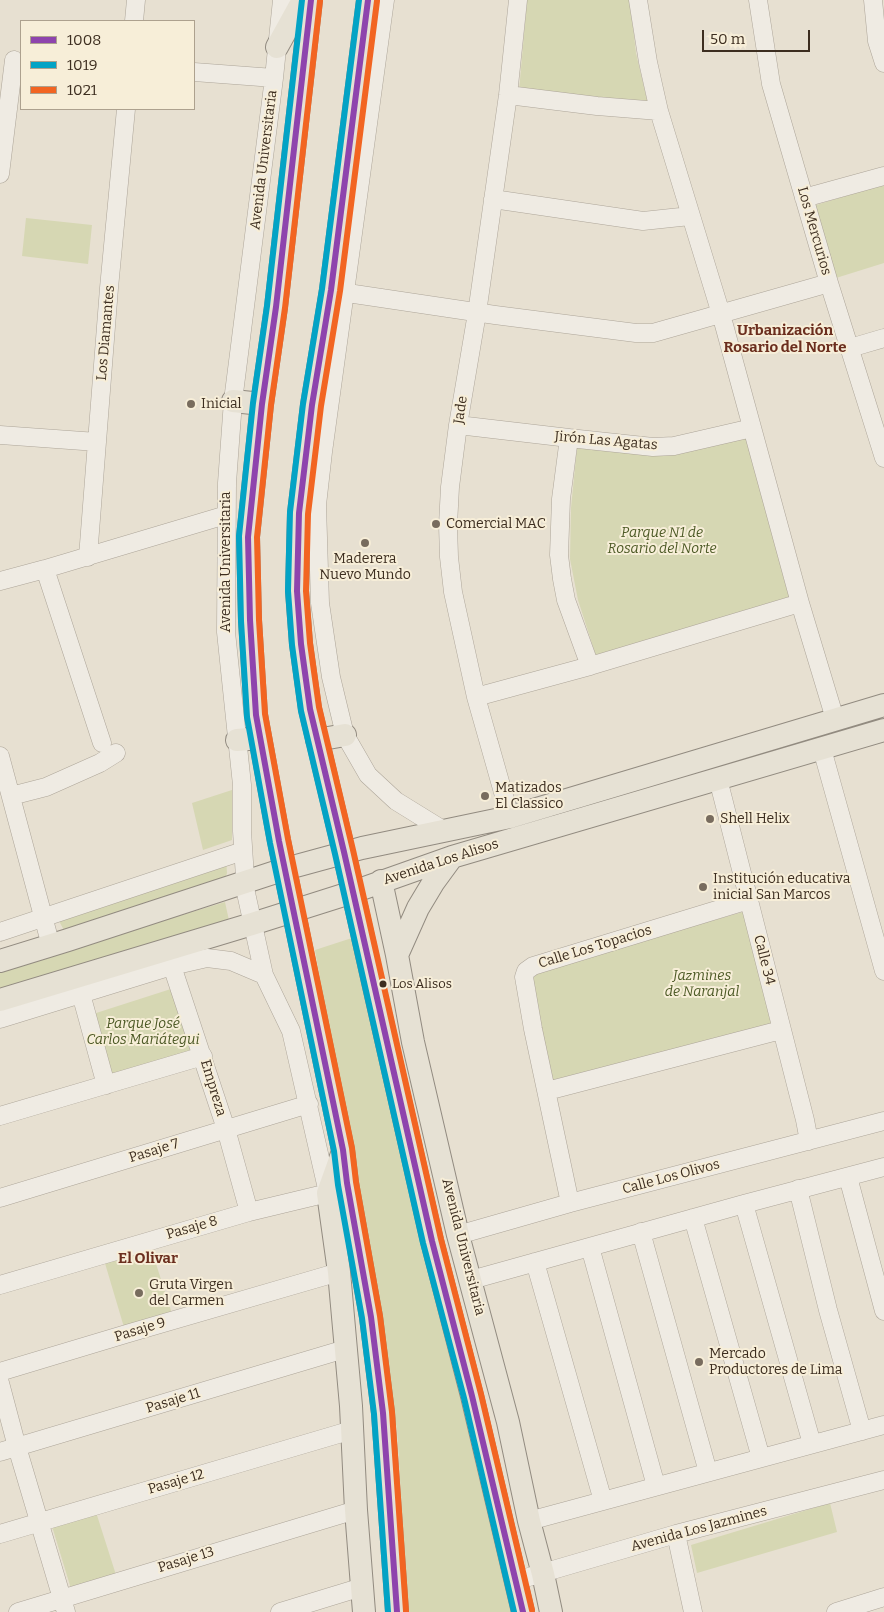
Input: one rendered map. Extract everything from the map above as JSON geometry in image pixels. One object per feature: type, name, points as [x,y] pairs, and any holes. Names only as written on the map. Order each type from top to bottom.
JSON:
[{"type":"main road","points":[[277,47],[303,0]]},
{"type":"main road","name":"Avenida Universitaria","points":[[311,0],[276,307],[262,404],[248,537],[256,705],[260,738],[285,869],[343,1150],[347,1183],[372,1317],[382,1404],[397,1612]]},
{"type":"main road","name":"Avenida Universitaria","points":[[368,0],[338,292],[312,405],[299,513],[297,591],[301,644],[317,740],[403,1115],[523,1612]]},
{"type":"main road","points":[[233,401],[262,404]]},
{"type":"main road","name":"Avenida Los Alisos","points":[[0,961],[285,869],[344,852],[510,816],[884,704]]},
{"type":"main road","name":"Avenida Los Alisos","points":[[0,1000],[252,924],[353,892],[452,857],[884,730]]},
{"type":"main road","points":[[317,740],[345,735]]},
{"type":"main road","points":[[237,740],[260,738]]},
{"type":"main road","points":[[663,770],[670,793]]},
{"type":"main road","points":[[635,778],[642,800]]},
{"type":"main road","points":[[397,955],[418,908],[452,857]]},
{"type":"main road","name":"Avenida Universitaria","points":[[381,881],[413,1042],[458,1235],[508,1422],[529,1521],[552,1612]]},
{"type":"main road","points":[[403,1115],[442,1165]]},
{"type":"main road","points":[[328,1193],[343,1150]]},
{"type":"main road","name":"Avenida Universitaria","points":[[328,1193],[339,1272],[364,1612]]},
{"type":"street","points":[[134,20],[136,0]]},
{"type":"street","name":"Avenida Universitaria","points":[[282,0],[274,78],[233,401],[226,483],[226,632],[242,785],[246,892],[264,975],[291,1030],[328,1193]]},
{"type":"street","name":"Avenida Universitaria","points":[[385,0],[338,292],[317,505],[320,602],[331,677],[345,735],[368,775],[396,801],[443,830]]},
{"type":"street","name":"Jade","points":[[510,816],[476,697],[453,592],[448,525],[450,488],[458,425],[477,313],[508,95],[518,0]]},
{"type":"street","points":[[638,0],[648,62],[659,110],[721,314],[800,603],[835,719]]},
{"type":"street","name":"Los Mercurios","points":[[758,0],[771,84],[829,283],[884,458]]},
{"type":"street","points":[[873,0],[877,41],[884,63]]},
{"type":"street","points":[[0,174],[12,59]]},
{"type":"street","points":[[195,72],[274,78]]},
{"type":"street","points":[[508,95],[597,106],[659,110]]},
{"type":"street","name":"Los Diamantes","points":[[88,557],[126,110]]},
{"type":"street","points":[[804,198],[884,176]]},
{"type":"street","points":[[493,199],[643,221],[690,216]]},
{"type":"street","points":[[338,292],[477,313],[636,333],[653,333],[829,283]]},
{"type":"street","points":[[850,348],[884,338]]},
{"type":"street","name":"Jirón Las Agatas","points":[[458,425],[653,447],[674,446],[752,428]]},
{"type":"street","points":[[0,435],[97,442]]},
{"type":"street","points":[[568,438],[561,500],[559,555],[566,600],[590,666]]},
{"type":"street","points":[[0,581],[88,557],[226,515]]},
{"type":"street","points":[[11,796],[46,787],[100,764],[109,748],[45,569]]},
{"type":"street","points":[[476,697],[590,666],[800,603]]},
{"type":"street","points":[[822,749],[884,971]]},
{"type":"street","points":[[0,756],[51,946]]},
{"type":"street","name":"Calle 34","points":[[718,779],[809,1141]]},
{"type":"street","points":[[0,932],[243,851]]},
{"type":"street","name":"Calle Los Topacios","points":[[570,1203],[524,977],[526,971],[532,966],[749,900]]},
{"type":"street","points":[[0,1018],[172,966],[207,958],[231,961],[264,975]]},
{"type":"street","name":"Empreza","points":[[172,966],[226,1129],[249,1212]]},
{"type":"street","points":[[80,994],[106,1085]]},
{"type":"street","points":[[547,1091],[781,1030]]},
{"type":"street","points":[[0,1116],[203,1056]]},
{"type":"street","name":"Pasaje 7","points":[[0,1198],[309,1104]]},
{"type":"street","name":"Calle Los Olivos","points":[[458,1235],[570,1203],[884,1121]]},
{"type":"street","points":[[470,1280],[884,1167]]},
{"type":"street","points":[[848,1177],[884,1311]]},
{"type":"street","points":[[798,1190],[828,1310],[862,1431]]},
{"type":"street","name":"Pasaje 8","points":[[0,1285],[249,1212],[328,1193]]},
{"type":"street","points":[[744,1204],[812,1444]]},
{"type":"street","points":[[693,1218],[761,1458]]},
{"type":"street","points":[[641,1232],[708,1472]]},
{"type":"street","points":[[590,1247],[656,1486]]},
{"type":"street","points":[[535,1262],[603,1501]]},
{"type":"street","name":"Pasaje 9","points":[[0,1372],[339,1272]]},
{"type":"street","name":"Pasaje 11","points":[[0,1452],[345,1349]]},
{"type":"street","points":[[0,1383],[64,1605]]},
{"type":"street","points":[[529,1521],[884,1425]]},
{"type":"street","name":"Pasaje 12","points":[[0,1534],[352,1430]]},
{"type":"street","name":"Avenida Los Jazmines","points":[[515,1581],[676,1534],[884,1480]]},
{"type":"street","name":"Pasaje 13","points":[[18,1612],[64,1605],[356,1510]]},
{"type":"street","points":[[676,1534],[693,1612]]},
{"type":"street","points":[[280,1612],[362,1587]]},
{"type":"street","points":[[836,1612],[884,1596]]},
{"type":"green space","points":[[527,0],[630,0],[636,53],[648,104],[519,91]]},
{"type":"green space","points":[[884,184],[884,263],[836,278],[813,206]]},
{"type":"green space","points":[[26,218],[92,225],[88,264],[22,256]]},
{"type":"green space","name":"Parque N1 de Rosario del Norte","points":[[748,436],[792,596],[596,656],[578,600],[570,559],[571,508],[577,447]]},
{"type":"green space","points":[[232,790],[232,840],[203,850],[192,803]]},
{"type":"green space","points":[[226,859],[227,873],[222,888],[66,934],[59,921]]},
{"type":"green space","points":[[225,902],[230,925],[0,993],[0,970]]},
{"type":"green space","name":"Jazmines de Naranjal","points":[[746,911],[773,1025],[549,1086],[531,980],[541,970]]},
{"type":"green space","points":[[358,936],[511,1612],[408,1612],[397,1430],[315,950]]},
{"type":"green space","name":"Parque José Carlos Mariátegui","points":[[174,988],[194,1051],[111,1077],[93,1014]]},
{"type":"green space","points":[[150,1245],[174,1320],[126,1334],[104,1260]]},
{"type":"green space","points":[[830,1503],[837,1532],[697,1573],[691,1545]]},
{"type":"green space","points":[[95,1509],[117,1578],[72,1592],[51,1523]]},
{"type":"transit line","name":"1019","points":[[302,0],[267,306],[253,403],[239,536],[241,621],[247,717],[270,843],[334,1151],[338,1185],[362,1318],[374,1414],[388,1612]]},
{"type":"transit line","name":"1008","points":[[311,0],[276,307],[262,404],[248,537],[250,620],[256,715],[279,841],[343,1150],[347,1183],[371,1317],[383,1413],[397,1612]]},
{"type":"transit line","name":"1019","points":[[359,0],[322,289],[303,404],[290,512],[288,591],[292,645],[301,711],[423,1243],[464,1398],[514,1612]]},
{"type":"transit line","name":"1008","points":[[368,0],[331,290],[312,405],[299,513],[297,591],[301,644],[310,709],[432,1241],[472,1396],[523,1612]]},
{"type":"transit line","name":"1021","points":[[320,1],[285,308],[271,405],[257,537],[259,620],[265,714],[288,839],[352,1148],[356,1182],[380,1316],[392,1412],[406,1611]]},
{"type":"transit line","name":"1021","points":[[377,1],[340,291],[321,406],[308,514],[306,591],[310,643],[319,707],[441,1239],[481,1394],[532,1610]]},
{"type":"place","name":"Inicial","points":[[191,404]]},
{"type":"place","name":"Comercial MAC","points":[[436,524]]},
{"type":"place","name":"Maderera Nuevo Mundo","points":[[365,543]]},
{"type":"place","name":"Matizados El Classico","points":[[485,796]]},
{"type":"place","name":"Shell Helix","points":[[710,819]]},
{"type":"place","name":"Institución educativa inicial San Marcos","points":[[703,887]]},
{"type":"place","name":"Los Alisos","points":[[383,984]]},
{"type":"place","name":"Gruta Virgen del Carmen","points":[[139,1293]]},
{"type":"place","name":"Mercado Productores de Lima","points":[[699,1362]]},
{"type":"district","name":"Urbanización Rosario del Norte","points":[[785,340]]},
{"type":"district","name":"El Olivar","points":[[148,1259]]}]
